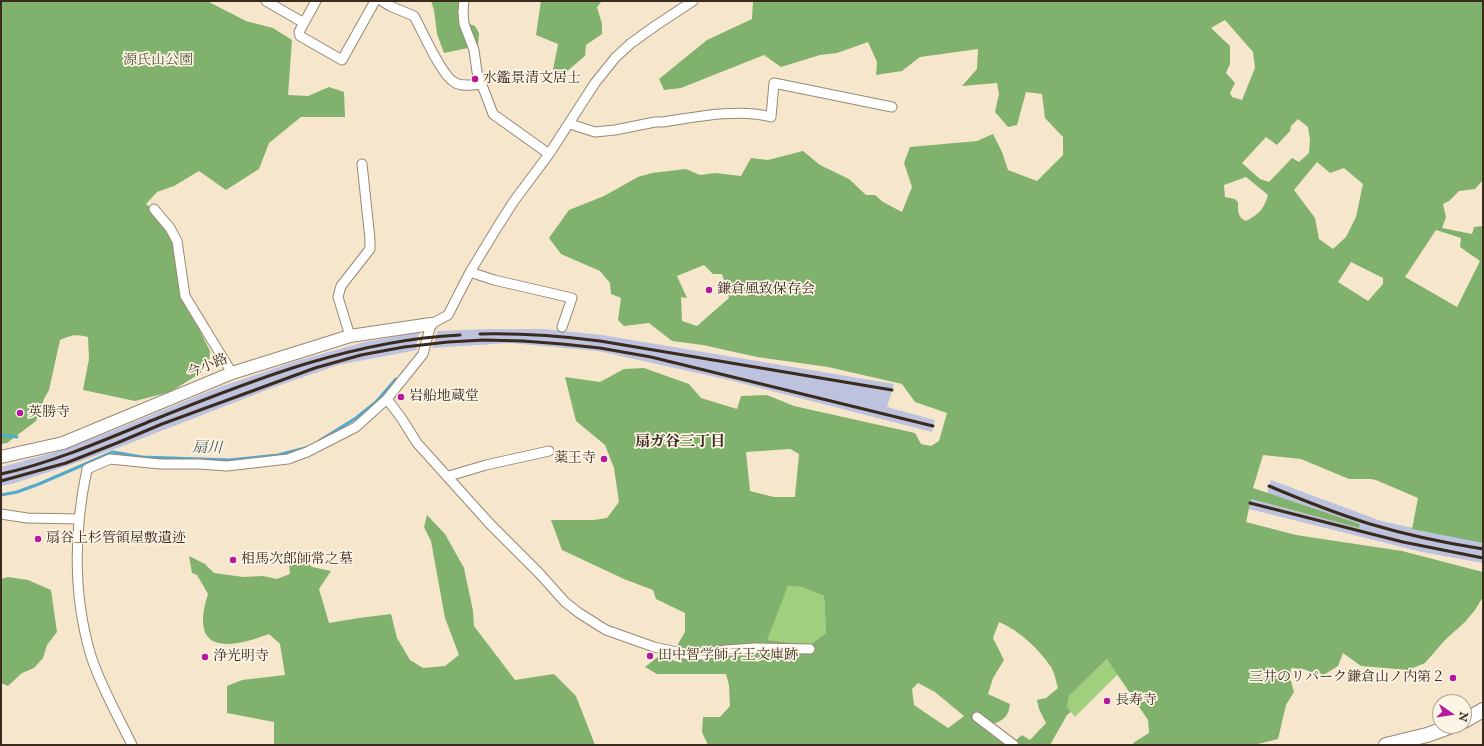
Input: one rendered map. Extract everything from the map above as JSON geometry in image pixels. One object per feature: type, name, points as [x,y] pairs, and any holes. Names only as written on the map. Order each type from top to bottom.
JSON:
[{"type":"main road","points":[[1472,716],[1483,710]]},
{"type":"main road","points":[[1386,745],[1432,734]]},
{"type":"street","points":[[266,1],[304,23]]},
{"type":"street","points":[[316,1],[299,32],[300,36],[342,60],[375,1]]},
{"type":"street","points":[[382,1],[414,16],[446,75],[454,83],[471,85],[481,84]]},
{"type":"street","points":[[464,1],[463,20],[474,50],[477,72],[493,114],[549,154]]},
{"type":"street","points":[[132,745],[92,657],[79,602],[77,577],[79,519],[87,469],[110,459],[160,464],[227,466],[288,459],[307,452],[356,427],[386,399],[423,354],[431,324],[448,315],[470,272],[502,219],[570,124],[595,83],[615,58],[630,44],[693,1]]},
{"type":"street","points":[[570,124],[595,132],[615,130],[655,122],[735,113],[762,114],[771,117],[774,83],[892,107]]},
{"type":"street","points":[[350,336],[338,297],[342,286],[370,249],[362,164]]},
{"type":"street","points":[[154,209],[170,228],[177,241],[184,296],[232,373]]},
{"type":"street","points":[[470,272],[494,280],[572,298],[562,326]]},
{"type":"street","name":"今小路","points":[[1,457],[63,443],[232,373],[350,336],[431,324]]},
{"type":"street","points":[[386,399],[417,443],[449,476],[490,524],[540,573],[565,602],[606,630],[654,647],[690,655],[755,648],[810,649]]},
{"type":"street","points":[[449,476],[486,465],[549,451]]},
{"type":"street","points":[[1,514],[27,518],[79,519]]},
{"type":"street","points":[[977,717],[1014,745]]},
{"type":"shaded area","points":[[543,329],[602,335],[894,384],[887,407],[935,420],[932,432],[729,380],[598,351],[510,343],[432,348],[437,331]]},
{"type":"shaded area","points":[[420,332],[417,339],[417,350],[338,365],[269,389],[120,447],[67,466],[12,484],[1,486],[1,467],[56,452],[217,388],[296,361],[365,342]]},
{"type":"shaded area","points":[[1271,480],[1381,521],[1483,543],[1483,563],[1422,552],[1249,509],[1251,499],[1359,528],[1360,524],[1267,493]]},
{"type":"green space","name":"源氏山公園","points":[[1,1],[207,1],[246,21],[273,28],[292,40],[288,95],[308,96],[329,87],[344,92],[345,117],[301,117],[269,143],[259,169],[226,190],[199,171],[174,186],[157,192],[146,204],[175,228],[193,317],[210,351],[209,364],[199,374],[170,392],[135,401],[83,390],[89,359],[88,337],[77,335],[68,337],[60,340],[49,390],[36,421],[7,443],[1,444]]},
{"type":"green space","points":[[431,1],[462,1],[460,21],[475,26],[479,33],[478,46],[444,53],[437,34],[434,10]]},
{"type":"green space","points":[[541,1],[602,1],[597,7],[602,24],[602,34],[586,45],[585,56],[566,72],[553,70],[558,44],[536,35]]},
{"type":"green space","points":[[753,1],[1483,1],[1483,180],[1475,189],[1459,191],[1449,201],[1443,204],[1446,217],[1442,228],[1472,234],[1474,227],[1483,226],[1483,543],[1412,529],[1418,498],[1376,480],[1349,479],[1301,459],[1263,455],[1253,488],[1360,524],[1359,528],[1251,499],[1246,522],[1296,535],[1402,551],[1483,572],[1483,597],[1475,610],[1465,622],[1445,640],[1425,663],[1408,670],[1361,666],[1343,653],[1338,666],[1322,676],[1303,669],[1291,668],[1290,678],[1294,692],[1286,705],[1278,739],[1254,745],[1135,745],[1133,743],[1149,733],[1148,720],[1107,659],[1069,696],[1067,707],[1071,712],[1067,715],[1050,745],[1010,745],[1022,735],[1030,740],[1046,723],[1039,709],[1037,700],[1046,698],[1058,688],[1052,669],[1041,654],[1022,635],[999,622],[993,638],[1004,660],[993,678],[988,694],[1010,704],[1007,714],[1002,720],[986,726],[1008,745],[708,745],[702,732],[703,717],[720,717],[730,706],[729,685],[726,674],[657,674],[645,667],[659,656],[682,663],[678,644],[685,632],[685,613],[656,599],[653,590],[624,579],[562,550],[551,520],[594,520],[607,518],[619,502],[614,468],[605,445],[576,421],[565,377],[600,382],[624,369],[644,368],[689,384],[701,398],[737,409],[741,396],[767,395],[794,406],[915,433],[921,444],[931,446],[939,441],[947,413],[915,402],[902,384],[828,367],[757,357],[703,345],[672,341],[649,323],[624,326],[618,320],[621,298],[611,294],[610,283],[600,271],[561,254],[549,238],[569,210],[604,196],[638,177],[652,173],[686,169],[700,175],[715,173],[741,176],[751,158],[768,160],[803,151],[820,165],[849,179],[866,195],[875,195],[883,202],[902,212],[912,187],[904,163],[910,147],[977,141],[993,134],[1002,152],[1008,170],[1037,181],[1063,155],[1063,137],[1045,118],[1042,94],[1026,92],[1017,125],[1008,127],[995,112],[999,94],[997,83],[962,86],[977,69],[978,49],[920,57],[902,71],[876,75],[877,62],[868,42],[837,53],[820,55],[781,67],[764,55],[681,88],[664,90],[659,79],[707,40],[752,19]],"holes":[[[1225,20],[1253,52],[1255,68],[1242,100],[1232,97],[1230,93],[1235,83],[1226,73],[1230,64],[1230,46],[1211,28]],[[1298,119],[1308,127],[1310,140],[1309,153],[1299,162],[1292,158],[1269,182],[1260,179],[1242,163],[1266,137],[1277,145],[1290,131],[1291,126]],[[1317,162],[1330,173],[1344,168],[1363,184],[1356,217],[1346,237],[1333,249],[1319,239],[1315,218],[1294,190]],[[1246,177],[1268,195],[1265,204],[1260,211],[1246,221],[1240,216],[1238,202],[1235,199],[1225,197],[1224,185]],[[1436,230],[1461,238],[1460,247],[1480,261],[1457,307],[1405,277]],[[1351,262],[1383,278],[1383,284],[1368,301],[1338,282]],[[704,265],[713,274],[722,274],[729,298],[697,326],[682,321],[681,297],[687,298],[677,276]],[[790,449],[799,454],[795,497],[774,497],[750,491],[746,452]],[[788,586],[802,587],[824,596],[826,633],[810,645],[767,640]],[[918,683],[935,692],[964,716],[948,728],[914,705],[912,689]]]},
{"type":"green space","points":[[427,515],[445,534],[464,568],[473,611],[474,626],[515,680],[554,674],[576,696],[595,745],[274,745],[274,722],[227,713],[227,686],[242,680],[285,675],[280,644],[269,634],[239,643],[226,644],[216,642],[208,637],[204,627],[203,613],[208,594],[197,575],[192,573],[189,556],[205,564],[214,573],[243,577],[263,576],[277,579],[290,574],[289,564],[304,560],[312,567],[331,571],[319,589],[329,623],[391,614],[397,638],[410,660],[423,668],[445,666],[459,655],[445,618],[431,541],[424,527]]},
{"type":"green space","points":[[8,577],[28,580],[51,590],[57,632],[47,645],[43,658],[34,668],[22,673],[8,686],[1,683],[1,579]]},
{"type":"green space","points":[[788,586],[802,587],[824,596],[826,633],[810,645],[766,640]]},
{"type":"green space","points":[[1107,659],[1118,674],[1075,717],[1067,707],[1069,696]]},
{"type":"waterway","name":"扇川","points":[[319,441],[356,418],[376,402],[396,379]]},
{"type":"waterway","points":[[1,435],[17,437]]},
{"type":"waterway","name":"扇川","points":[[1,495],[17,492],[39,484],[113,452],[142,457],[230,460],[278,455],[309,447]]},
{"type":"railway","points":[[480,334],[541,335],[600,341],[892,390]]},
{"type":"railway","points":[[1,474],[61,457],[231,389],[306,364],[344,353],[382,345],[421,338],[460,335]]},
{"type":"railway","points":[[1,481],[66,463],[162,424],[315,368],[361,355],[404,347],[448,342],[484,340],[523,341],[600,348],[651,357],[933,426]]},
{"type":"railway","points":[[1269,486],[1370,524],[1398,532],[1483,549]]},
{"type":"railway","points":[[1250,503],[1403,542],[1483,558]]},
{"type":"place","name":"水鑑景清文居士","points":[[475,79]]},
{"type":"place","name":"鎌倉風致保存会","points":[[709,290]]},
{"type":"place","name":"岩船地蔵堂","points":[[401,397]]},
{"type":"place","name":"英勝寺","points":[[20,413]]},
{"type":"place","name":"薬王寺","points":[[604,459]]},
{"type":"place","name":"扇谷上杉管領屋敷遺迹","points":[[38,539]]},
{"type":"place","name":"相馬次郎師常之墓","points":[[233,560]]},
{"type":"place","name":"田中智学師子王文庫跡","points":[[650,656]]},
{"type":"place","name":"浄光明寺","points":[[205,657]]},
{"type":"place","name":"三井のリパーク鎌倉山ノ内第２","points":[[1453,678]]},
{"type":"place","name":"長寿寺","points":[[1107,701]]},
{"type":"district","name":"扇ガ谷三丁目","points":[[680,443]]}]
